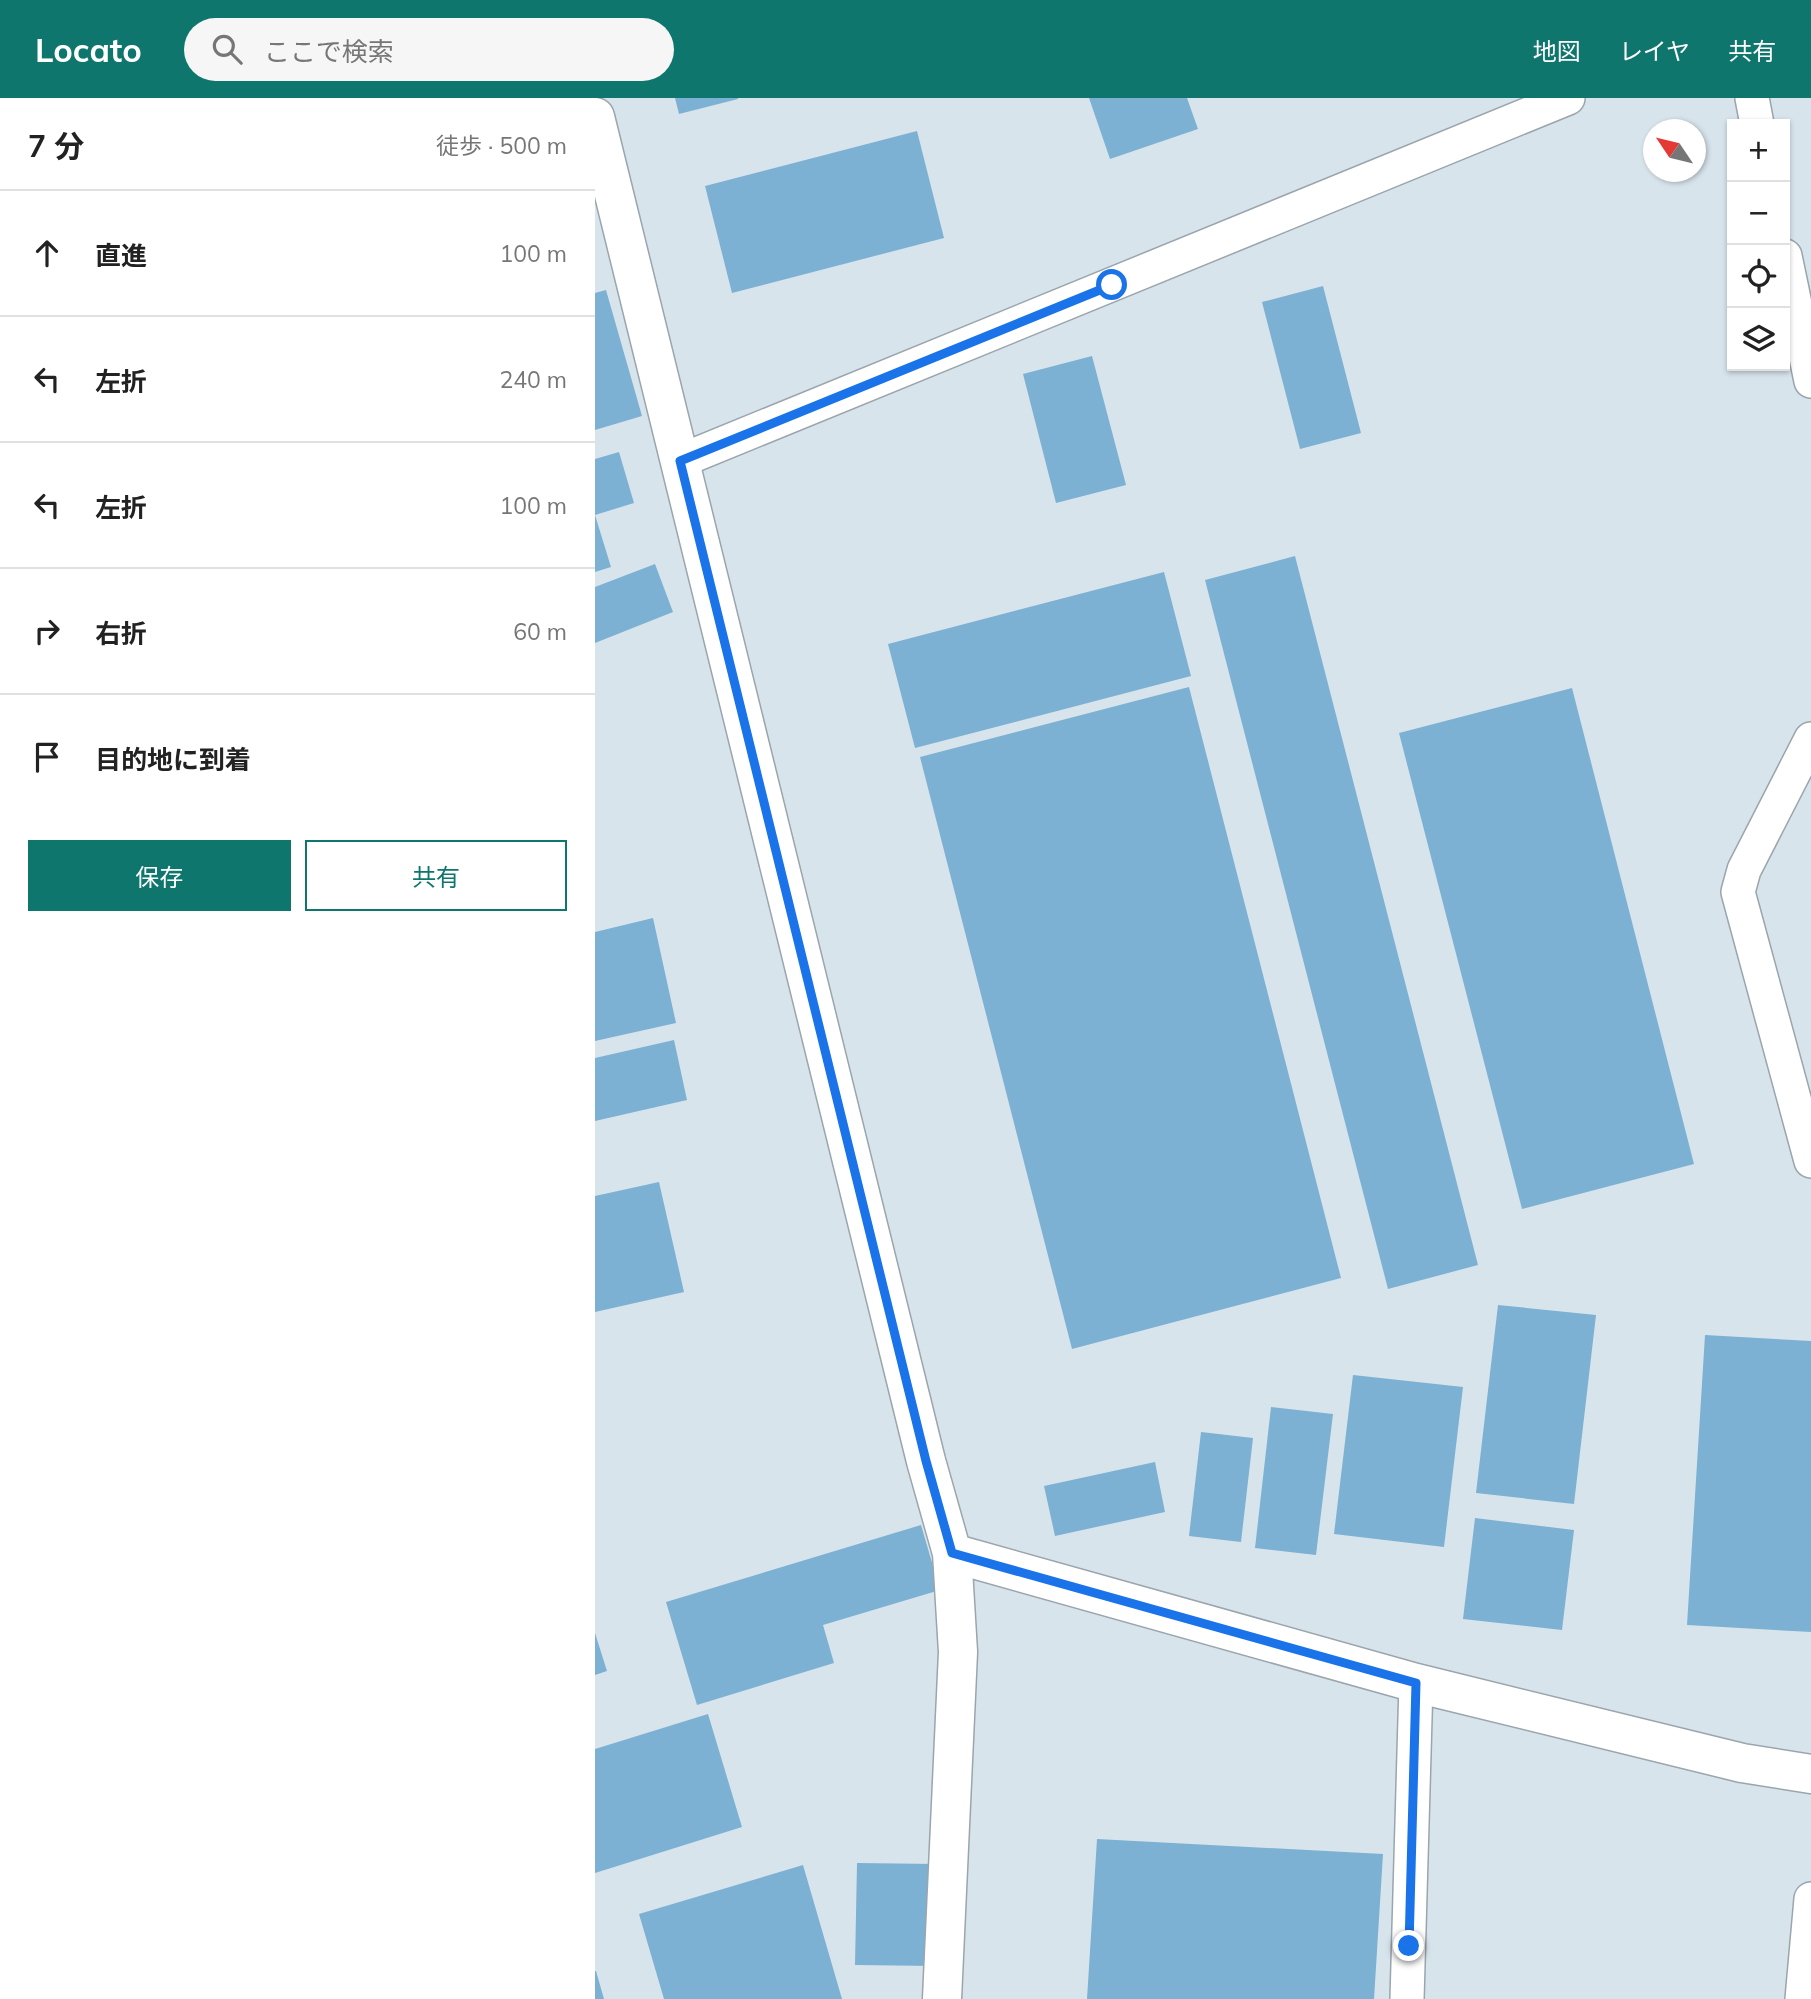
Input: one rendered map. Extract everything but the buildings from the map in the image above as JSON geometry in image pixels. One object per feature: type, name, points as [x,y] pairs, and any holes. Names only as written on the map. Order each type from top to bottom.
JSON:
[{"type":"street","points":[[680,461],[1568,98]]},
{"type":"street","points":[[1752,98],[1756,119]]},
{"type":"street","points":[[595,117],[926,1461],[952,1553],[958,1652],[941,1999]]},
{"type":"street","points":[[1790,280],[1811,381]]},
{"type":"street","points":[[1811,739],[1744,870],[1738,892],[1811,1161]]},
{"type":"street","points":[[952,1553],[1416,1683],[1742,1763],[1811,1774]]},
{"type":"street","points":[[1408,1999],[1416,1683]]},
{"type":"street","points":[[1802,1999],[1811,1899]]},
{"type":"route","points":[[1112,285],[680,461],[926,1461],[952,1553],[1416,1683],[1409,1946]]}]
